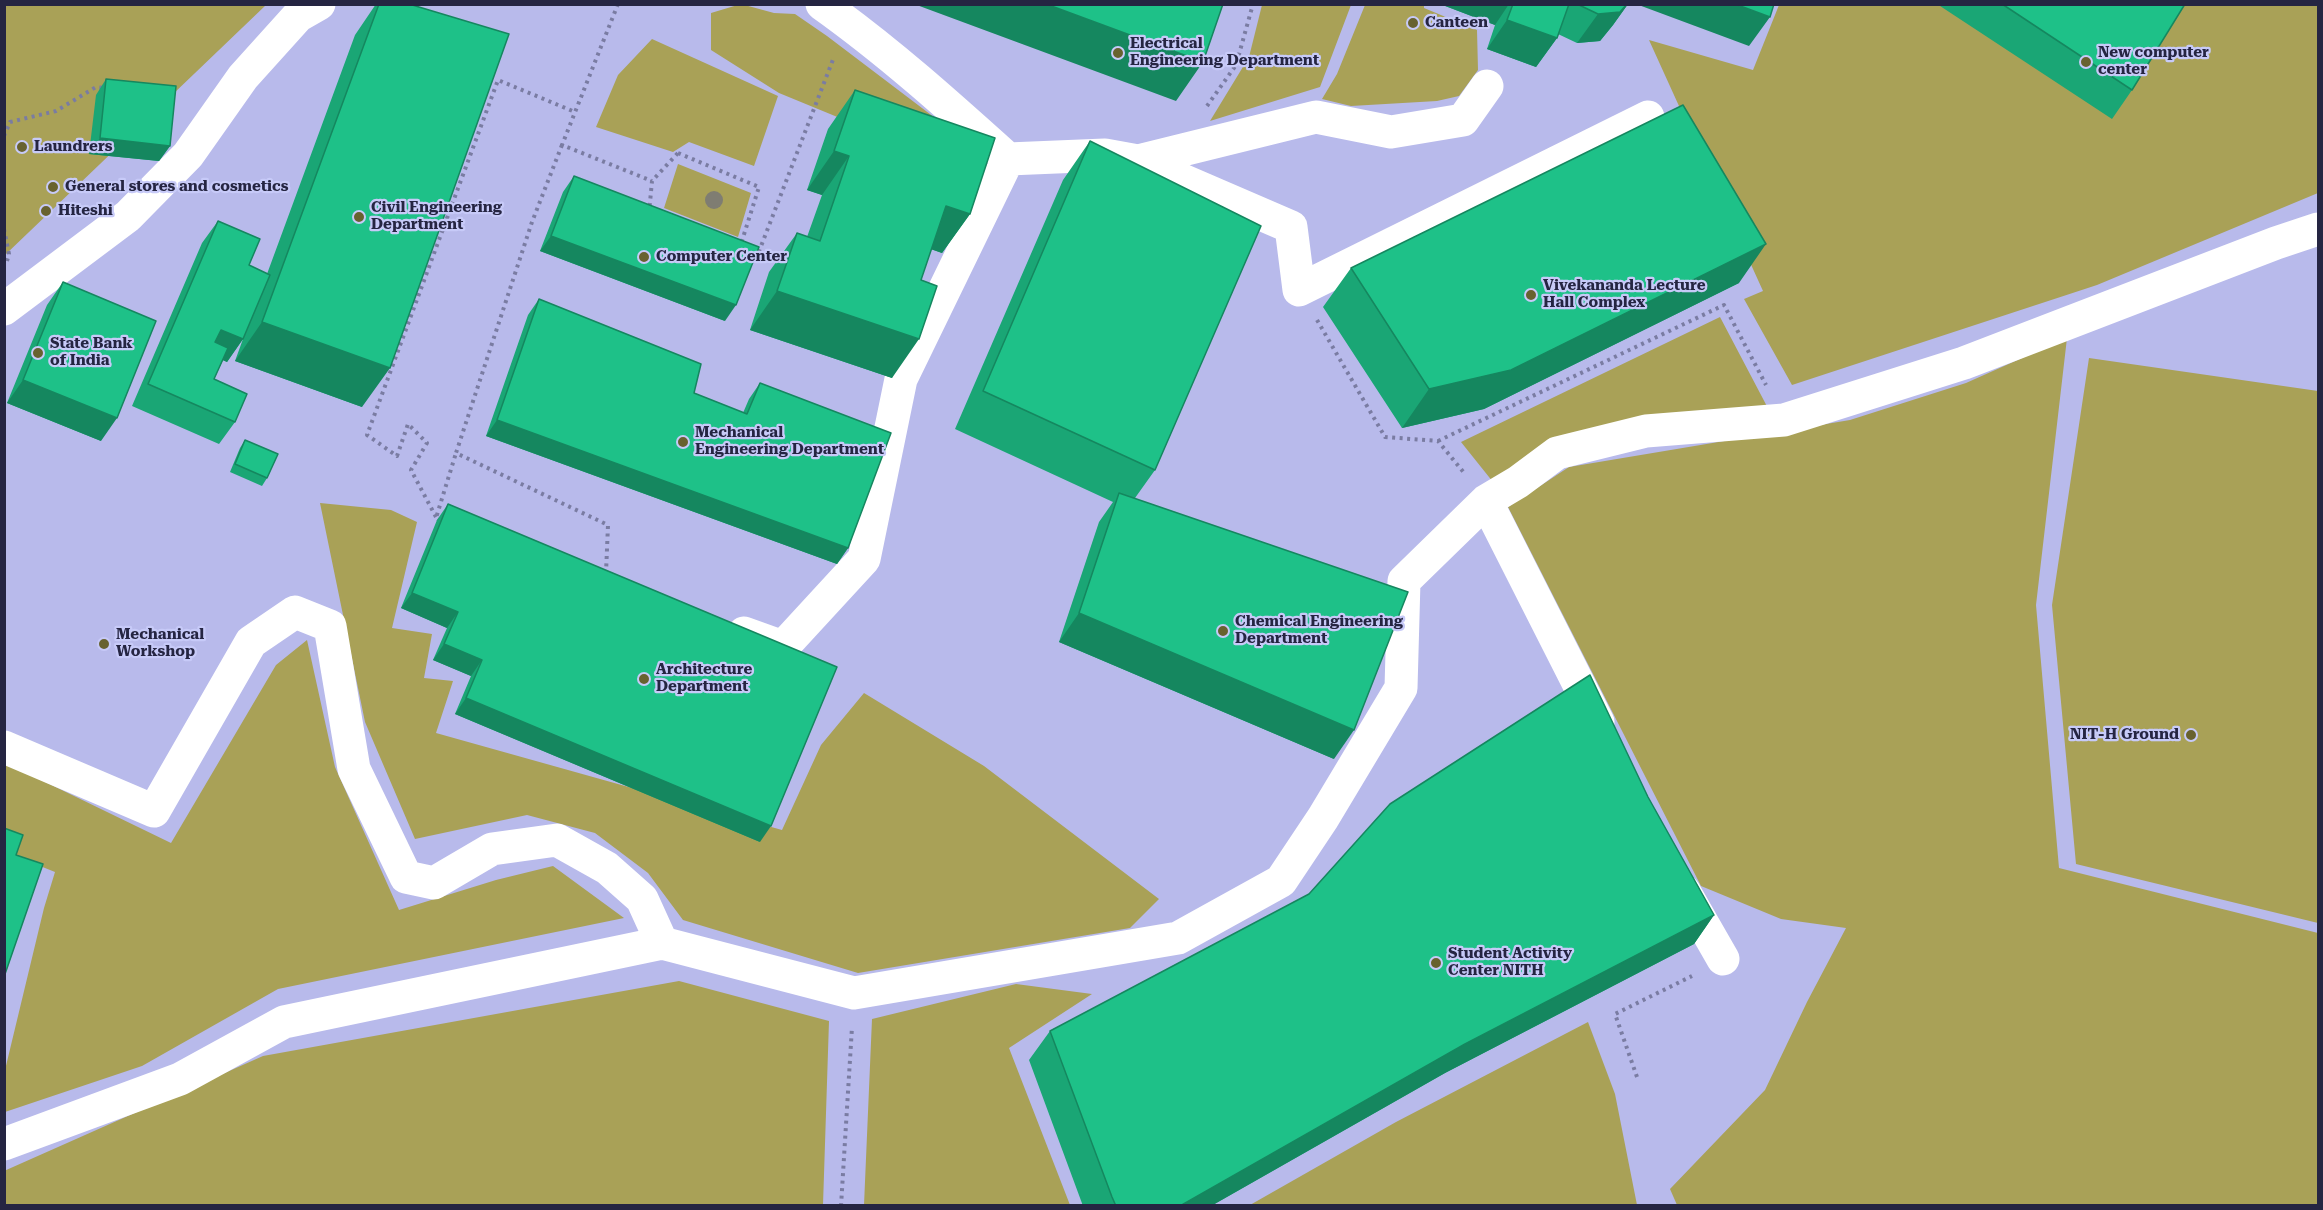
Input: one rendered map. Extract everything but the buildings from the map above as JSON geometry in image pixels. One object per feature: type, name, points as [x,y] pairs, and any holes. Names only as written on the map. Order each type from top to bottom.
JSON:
[{"type":"street","points":[[4,309],[128,216],[188,155],[243,77],[298,16],[319,4]]},
{"type":"street","points":[[835,14],[949,106],[1008,159],[1105,155],[1138,161],[1291,227],[1299,290],[1648,117]]},
{"type":"street","points":[[1138,161],[1316,117],[1391,132],[1463,120],[1487,86]]},
{"type":"street","points":[[717,623],[783,647],[864,559],[901,379],[1008,159]]},
{"type":"street","points":[[4,1144],[180,1078],[284,1022],[662,943],[854,993],[1178,938],[1281,881],[1323,818],[1401,688],[1404,581],[1486,501],[1518,482],[1557,453],[1646,431],[1784,420],[1964,363],[2276,243],[2319,229]]},
{"type":"street","points":[[1486,501],[1610,745]]},
{"type":"street","points":[[4,747],[154,811],[251,642],[295,612],[330,626],[354,768],[406,877],[434,884],[492,849],[556,840],[607,868],[642,899],[662,943]]},
{"type":"street","points":[[1668,862],[1723,959]]},
{"type":"path","points":[[436,518],[501,324],[532,222],[618,4]]},
{"type":"path","points":[[1205,109],[1236,65],[1253,4]]},
{"type":"path","points":[[740,247],[759,187],[678,153],[652,181],[649,213],[758,254],[810,117],[835,14]]},
{"type":"path","points":[[447,524],[436,518],[411,470],[427,443],[408,424],[397,456],[368,435],[498,80],[575,112]]},
{"type":"path","points":[[4,136],[10,122],[56,111],[96,87],[106,88]]},
{"type":"path","points":[[562,145],[652,181]]},
{"type":"path","points":[[4,229],[9,254],[4,270]]},
{"type":"path","points":[[1299,290],[1385,438],[1438,441],[1724,305],[1784,420]]},
{"type":"path","points":[[1438,441],[1486,501]]},
{"type":"path","points":[[456,453],[608,525],[606,583]]},
{"type":"path","points":[[1637,1077],[1615,1014],[1723,959]]},
{"type":"path","points":[[842,1206],[854,993]]},
{"type":"shaded area","points":[[741,4],[774,13],[795,14],[976,149],[886,137],[779,93],[711,50],[711,13]]},
{"type":"shaded area","points":[[5,5],[2318,5],[2318,1205],[5,1206]]},
{"type":"shaded area","points":[[5,5],[266,5],[5,255]]},
{"type":"shaded area","points":[[1262,5],[1351,5],[1320,87],[1210,121],[1249,57]]},
{"type":"shaded area","points":[[1365,5],[1424,5],[1424,8],[1477,30],[1478,70],[1459,96],[1437,101],[1351,106],[1322,99],[1337,74]]},
{"type":"shaded area","points":[[1779,5],[2318,5],[2318,193],[2097,285],[1792,385],[1744,299],[1763,291],[1649,40],[1753,70]]},
{"type":"shaded area","points":[[652,39],[778,96],[754,166],[689,142],[673,152],[596,127],[618,75]]},
{"type":"shaded area","points":[[678,164],[751,193],[738,237],[664,208]]},
{"type":"shaded area","points":[[1720,317],[1771,414],[1493,482],[1461,442]]},
{"type":"shaded area","points":[[2067,338],[2036,605],[2059,868],[2318,933],[2318,1205],[1677,1205],[1670,1189],[1765,1090],[1846,928],[1781,919],[1701,886],[1508,507],[1569,467],[1850,420],[1966,383]]},
{"type":"shaded area","name":"NIT-H Ground","points":[[2089,358],[2318,391],[2318,923],[2076,864],[2052,605]]},
{"type":"shaded area","points":[[320,503],[391,510],[417,522],[392,628],[432,634],[424,678],[453,681],[436,733],[782,830],[821,745],[864,693],[984,766],[1159,899],[1130,928],[858,973],[683,920],[648,873],[595,833],[527,815],[415,839],[365,722]]},
{"type":"shaded area","points":[[307,640],[335,767],[399,910],[496,880],[553,866],[624,918],[278,989],[142,1066],[5,1112],[5,1070],[44,908],[55,872],[5,852],[4,762],[171,843],[276,665]]},
{"type":"shaded area","points":[[679,981],[829,1021],[823,1205],[5,1206],[4,1171],[263,1056]]},
{"type":"shaded area","points":[[1016,984],[1092,994],[1009,1048],[1070,1205],[864,1205],[872,1019]]},
{"type":"shaded area","points":[[1588,1022],[1615,1094],[1637,1205],[1250,1205],[1396,1122]]},
{"type":"place","name":"Canteen","points":[[1413,23]]},
{"type":"place","name":"Electrical Engineering Department","points":[[1118,53]]},
{"type":"place","name":"New computer center","points":[[2086,62]]},
{"type":"place","name":"Laundrers","points":[[22,147]]},
{"type":"place","name":"General stores and cosmetics","points":[[53,187]]},
{"type":"place","name":"Hiteshi","points":[[46,211]]},
{"type":"place","name":"Civil Engineering Department","points":[[359,217]]},
{"type":"place","name":"Computer Center","points":[[644,257]]},
{"type":"place","name":"Vivekananda Lecture Hall Complex","points":[[1531,295]]},
{"type":"place","name":"State Bank of India","points":[[38,353]]},
{"type":"place","name":"Mechanical Engineering Department","points":[[683,442]]},
{"type":"place","name":"Chemical Engineering Department","points":[[1223,631]]},
{"type":"place","name":"Mechanical Workshop","points":[[104,644]]},
{"type":"place","name":"Architecture Department","points":[[644,679]]},
{"type":"place","name":"NIT-H Ground","points":[[2191,735]]},
{"type":"place","name":"Student Activity Center NITH","points":[[1436,963]]}]
